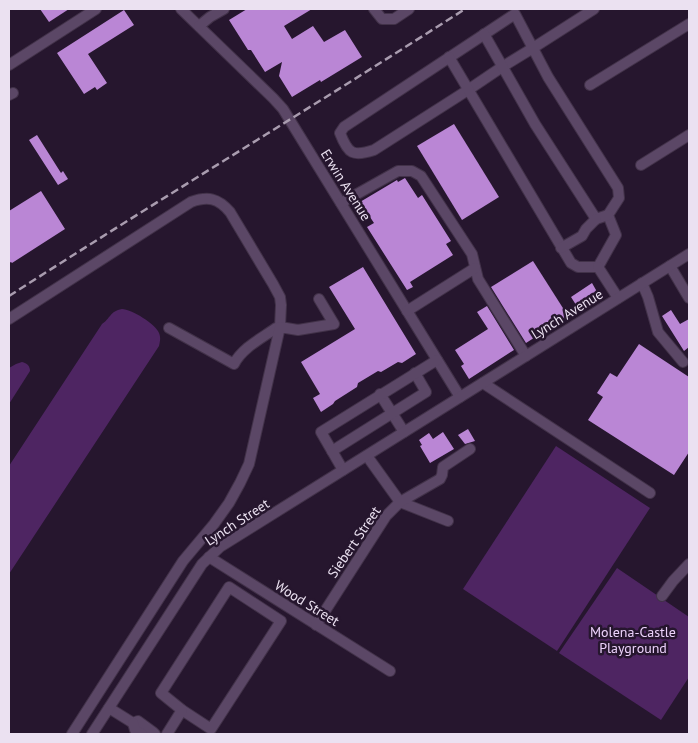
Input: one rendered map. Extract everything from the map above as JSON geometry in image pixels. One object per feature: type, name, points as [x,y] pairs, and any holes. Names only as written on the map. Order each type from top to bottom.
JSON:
[{"type":"street","points":[[9,65],[96,9]]},
{"type":"street","name":"Erwin Avenue","points":[[181,9],[283,109],[460,397]]},
{"type":"street","points":[[199,26],[210,16],[224,9]]},
{"type":"street","points":[[374,9],[382,20],[394,19],[409,9]]},
{"type":"street","points":[[562,248],[582,236],[586,228],[596,219],[608,215],[619,198],[618,188],[548,77],[533,48],[519,11],[344,126],[340,133],[344,145],[351,151],[360,154],[374,150],[502,67],[533,48],[594,9]]},
{"type":"street","points":[[590,85],[689,24]]},
{"type":"street","points":[[484,34],[535,124],[596,219]]},
{"type":"street","points":[[449,57],[570,263],[578,267],[598,266]]},
{"type":"street","points":[[641,165],[689,135]]},
{"type":"street","points":[[341,203],[398,171],[412,171],[420,176],[472,254],[478,279],[526,356]]},
{"type":"street","points":[[9,319],[191,202],[207,199],[214,199],[224,205],[230,212],[280,297],[280,327],[249,464],[240,483],[214,524],[183,561],[72,734]]},
{"type":"street","points":[[598,266],[616,235],[608,215]]},
{"type":"street","name":"Lynch Avenue","points":[[460,397],[689,254]]},
{"type":"street","points":[[598,266],[618,298]]},
{"type":"street","points":[[670,266],[689,298]]},
{"type":"street","points":[[407,311],[475,268]]},
{"type":"street","points":[[642,283],[648,296],[658,332],[683,362]]},
{"type":"street","points":[[169,328],[234,364],[255,342],[276,328],[298,330],[334,324],[319,299]]},
{"type":"street","points":[[343,470],[321,432],[437,360]]},
{"type":"street","points":[[332,451],[426,392],[415,373]]},
{"type":"street","points":[[482,383],[650,493]]},
{"type":"street","points":[[380,394],[404,432]]},
{"type":"street","name":"Lynch Street","points":[[92,734],[208,557],[220,547],[460,397]]},
{"type":"street","name":"Siebert Street","points":[[316,625],[386,516],[400,502],[440,479],[443,466],[470,449]]},
{"type":"street","points":[[367,456],[400,502],[448,522]]},
{"type":"street","name":"Wood Street","points":[[208,557],[390,671]]},
{"type":"street","points":[[662,596],[673,580],[689,564]]},
{"type":"street","points":[[229,587],[281,621],[211,728],[182,710],[160,694],[229,587]]},
{"type":"street","points":[[109,708],[133,723],[136,730],[142,734]]},
{"type":"street","points":[[167,734],[182,710]]},
{"type":"street","points":[[133,723],[138,721],[155,734]]},
{"type":"green space","points":[[122,309],[137,314],[157,329],[160,335],[159,346],[9,574],[9,466],[102,324],[113,313]]},
{"type":"green space","points":[[22,362],[28,365],[30,371],[9,404],[9,368]]},
{"type":"green space","points":[[556,446],[650,508],[557,651],[463,589]]},
{"type":"green space","name":"Molena-Castle Playground","points":[[617,568],[689,617],[689,677],[661,720],[559,653]]},
{"type":"building","points":[[40,9],[69,9],[49,22]]},
{"type":"building","points":[[247,9],[312,9],[284,26],[292,39],[313,26],[324,42],[345,30],[362,57],[292,97],[279,76],[282,62],[265,72],[229,20]]},
{"type":"building","points":[[124,10],[134,25],[88,54],[107,83],[97,90],[95,87],[84,94],[57,53]]},
{"type":"building","points":[[454,124],[499,197],[462,220],[417,146]]},
{"type":"building","points":[[37,135],[61,173],[63,171],[68,179],[58,185],[29,140]]},
{"type":"building","points":[[405,178],[418,198],[422,195],[451,241],[446,244],[453,255],[410,282],[413,287],[407,290],[367,227],[374,223],[360,202],[397,180],[398,182]]},
{"type":"building","points":[[41,191],[65,229],[12,263],[9,263],[9,211]]},
{"type":"building","points":[[533,261],[568,316],[526,343],[491,287]]},
{"type":"building","points":[[363,267],[416,354],[402,363],[398,362],[381,372],[378,371],[358,383],[357,387],[321,412],[313,398],[320,394],[301,362],[355,329],[329,287]]},
{"type":"building","points":[[592,283],[600,297],[578,308],[571,297]]},
{"type":"building","points":[[487,306],[514,350],[469,379],[461,366],[464,364],[455,350],[488,329],[477,312]]},
{"type":"building","points":[[671,310],[680,324],[689,319],[689,347],[684,351],[662,316]]},
{"type":"building","points":[[639,344],[689,377],[689,452],[674,475],[588,420],[603,397],[597,393],[610,373],[617,377]]},
{"type":"building","points":[[468,429],[475,441],[465,444],[458,435]]},
{"type":"building","points":[[443,432],[454,449],[430,463],[420,446],[422,445],[419,440],[429,433],[433,439]]},
{"type":"railway","points":[[9,296],[465,9]]}]
